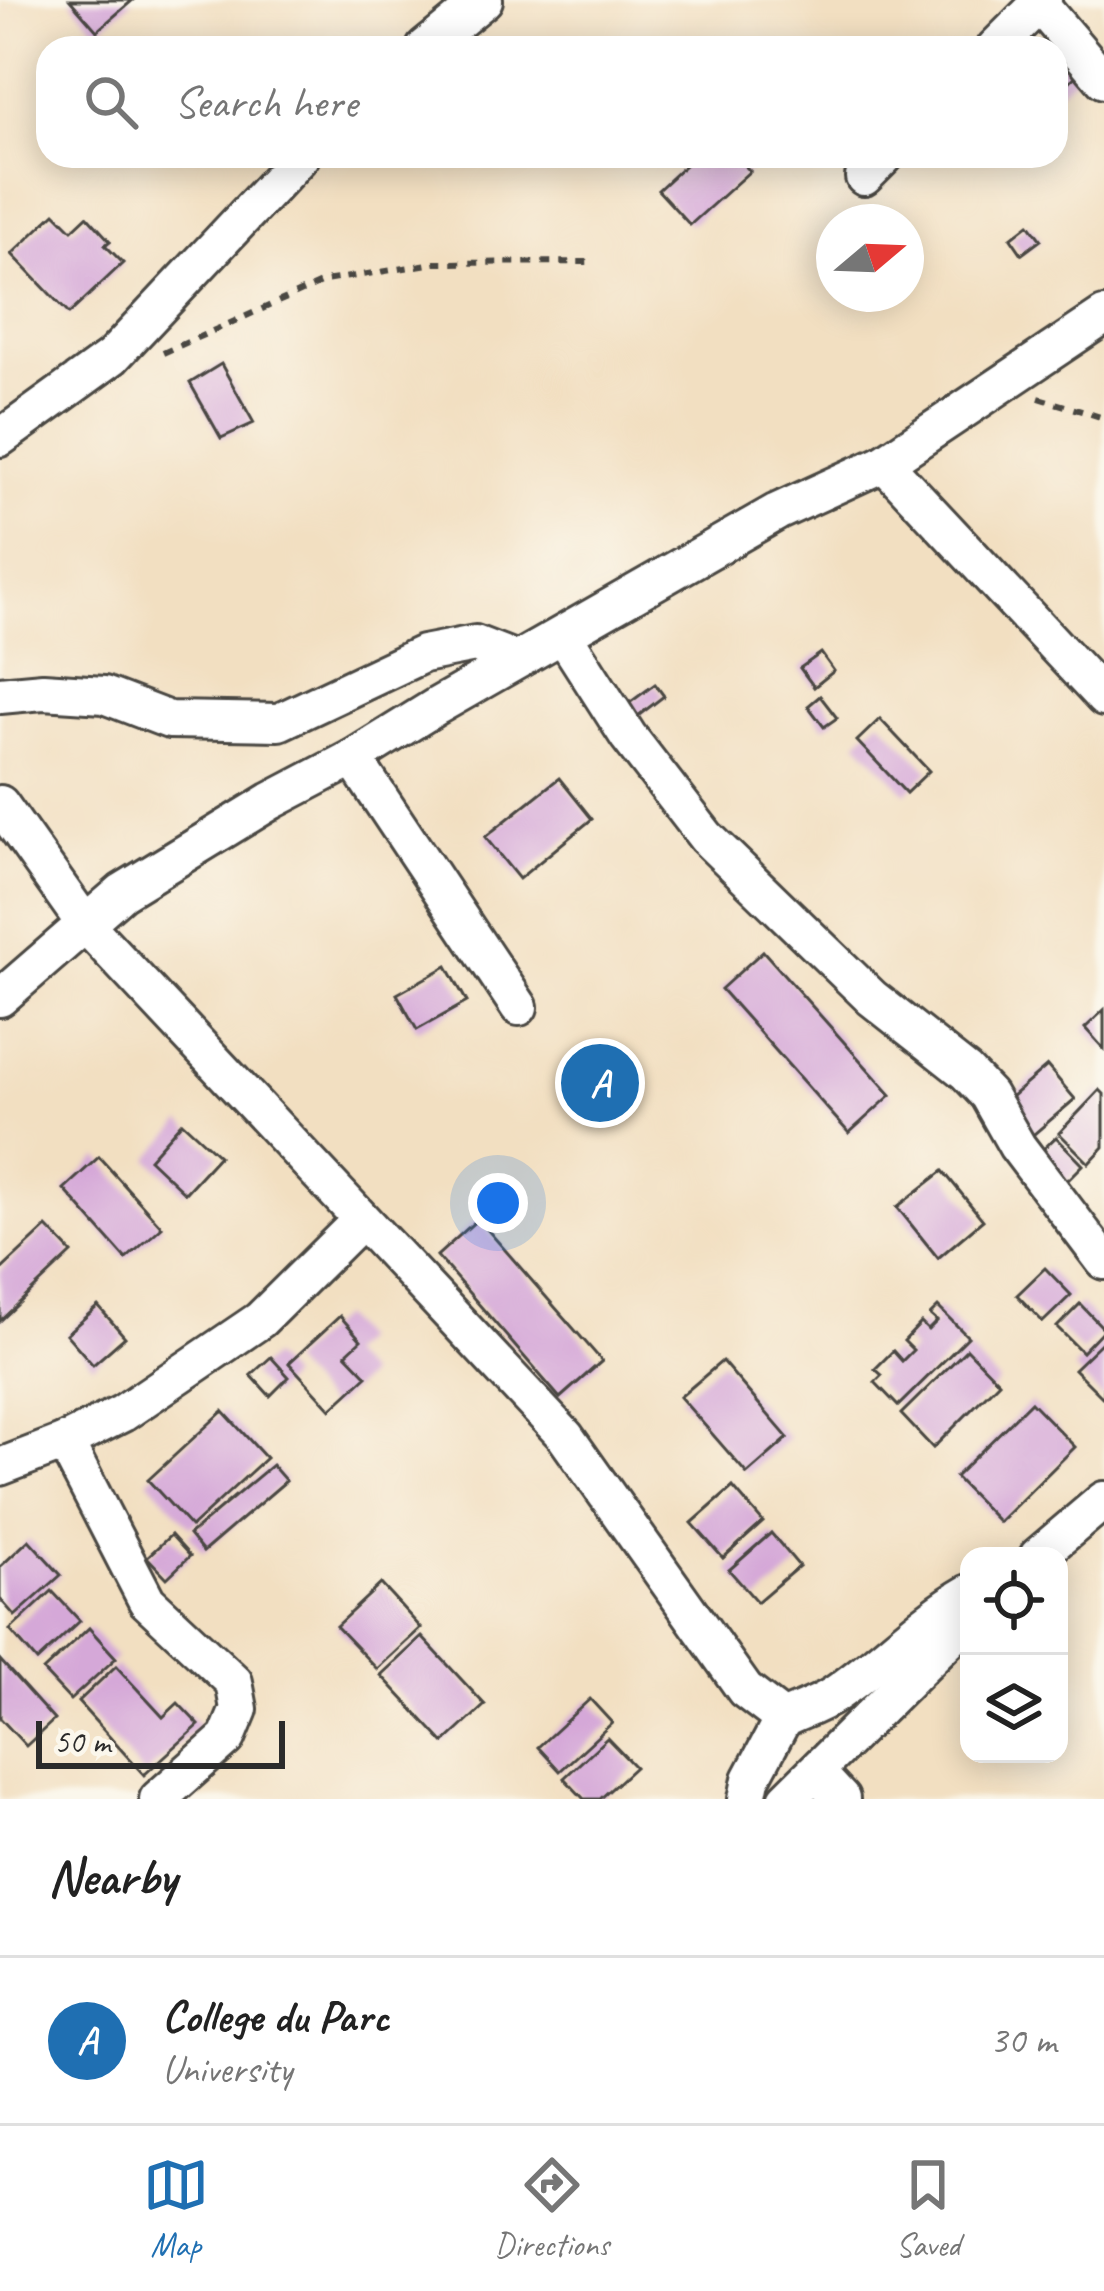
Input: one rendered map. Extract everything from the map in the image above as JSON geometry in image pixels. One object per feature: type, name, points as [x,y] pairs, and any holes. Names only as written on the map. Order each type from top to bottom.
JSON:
[{"type":"street","points":[[440,36],[484,0]]},
{"type":"street","points":[[1006,36],[1041,2],[1104,80]]},
{"type":"street","points":[[0,438],[112,357],[291,168]]},
{"type":"street","points":[[0,998],[122,892],[271,801],[777,512],[884,463],[1104,316]]},
{"type":"street","points":[[884,463],[1104,698]]},
{"type":"street","points":[[564,636],[628,736],[706,837],[872,998],[988,1095],[1017,1146],[1104,1261]]},
{"type":"street","points":[[0,695],[104,694],[169,720],[279,722],[423,654],[475,644],[516,660]]},
{"type":"street","points":[[353,758],[519,1007]]},
{"type":"street","points":[[0,804],[85,924],[566,1436],[746,1690],[783,1719]]},
{"type":"street","points":[[0,1467],[123,1413],[260,1320],[360,1221]]},
{"type":"street","points":[[65,1442],[147,1601],[235,1682],[238,1709],[226,1738],[158,1799]]},
{"type":"street","points":[[1049,1547],[1104,1500]]},
{"type":"street","points":[[747,1799],[752,1779],[783,1719],[831,1697],[960,1598]]},
{"type":"street","points":[[787,1799],[960,1628]]},
{"type":"street","points":[[815,1772],[841,1799]]},
{"type":"path","points":[[112,357],[168,353],[325,281],[435,263],[592,262]]},
{"type":"path","points":[[1001,386],[1104,418]]},
{"type":"building","points":[[70,0],[133,0],[97,31]]},
{"type":"building","points":[[1068,60],[1080,72],[1068,83]]},
{"type":"building","points":[[682,168],[750,171],[690,225],[658,190]]},
{"type":"building","points":[[55,213],[72,230],[87,216],[123,263],[69,314],[12,254]]},
{"type":"building","points":[[1029,224],[1041,240],[1022,254],[1011,238]]},
{"type":"building","points":[[221,364],[254,423],[221,438],[190,383]]},
{"type":"building","points":[[821,653],[834,671],[814,687],[800,668]]},
{"type":"building","points":[[655,684],[664,696],[638,716],[628,704]]},
{"type":"building","points":[[820,696],[837,718],[824,727],[808,706]]},
{"type":"building","points":[[880,719],[929,771],[906,793],[857,741]]},
{"type":"building","points":[[559,778],[592,819],[519,879],[485,837]]},
{"type":"building","points":[[763,951],[891,1095],[849,1133],[721,989]]},
{"type":"building","points":[[447,966],[467,1002],[417,1030],[397,994]]},
{"type":"building","points":[[1104,1010],[1104,1049],[1085,1028]]},
{"type":"building","points":[[1047,1066],[1075,1099],[1033,1135],[1005,1102]]},
{"type":"building","points":[[1100,1090],[1104,1094],[1104,1147],[1089,1163],[1059,1133]]},
{"type":"building","points":[[182,1122],[219,1156],[185,1193],[149,1159]]},
{"type":"building","points":[[1056,1137],[1083,1165],[1063,1185],[1036,1156]]},
{"type":"building","points":[[99,1157],[162,1227],[126,1259],[64,1189]]},
{"type":"building","points":[[943,1171],[983,1220],[938,1258],[897,1207]]},
{"type":"building","points":[[478,1219],[602,1361],[560,1398],[437,1256]]},
{"type":"building","points":[[47,1227],[72,1253],[0,1321],[0,1271]]},
{"type":"building","points":[[1045,1268],[1071,1295],[1043,1322],[1017,1295]]},
{"type":"building","points":[[1080,1304],[1104,1329],[1082,1352],[1057,1327]]},
{"type":"building","points":[[98,1306],[125,1337],[93,1365],[66,1334]]},
{"type":"building","points":[[938,1307],[968,1337],[898,1406],[875,1382],[882,1375],[875,1369],[893,1351],[902,1361],[913,1350],[904,1341],[921,1323],[928,1330],[937,1321],[930,1315]]},
{"type":"building","points":[[340,1316],[361,1340],[346,1354],[367,1376],[331,1409],[289,1363]]},
{"type":"building","points":[[1101,1343],[1104,1346],[1104,1399],[1074,1369]]},
{"type":"building","points":[[967,1349],[999,1382],[933,1448],[901,1414]]},
{"type":"building","points":[[271,1357],[289,1377],[270,1396],[251,1375]]},
{"type":"building","points":[[722,1361],[788,1438],[747,1474],[680,1397]]},
{"type":"building","points":[[1031,1402],[1075,1447],[999,1522],[955,1477]]},
{"type":"building","points":[[223,1411],[266,1458],[191,1527],[148,1480]]},
{"type":"building","points":[[272,1465],[286,1481],[203,1552],[189,1535]]},
{"type":"building","points":[[733,1487],[763,1522],[723,1558],[692,1523]]},
{"type":"building","points":[[771,1533],[799,1566],[757,1602],[729,1570]]},
{"type":"building","points":[[171,1535],[190,1556],[167,1578],[147,1557]]},
{"type":"building","points":[[29,1540],[61,1575],[15,1616],[0,1599],[0,1567]]},
{"type":"building","points":[[381,1584],[421,1628],[377,1669],[336,1626]]},
{"type":"building","points":[[52,1591],[80,1621],[37,1661],[10,1630]]},
{"type":"building","points":[[89,1628],[116,1658],[70,1700],[43,1671]]},
{"type":"building","points":[[422,1637],[485,1705],[444,1743],[381,1675]]},
{"type":"building","points":[[0,1660],[54,1720],[26,1746],[0,1718]]},
{"type":"building","points":[[116,1666],[163,1717],[178,1703],[199,1725],[144,1775],[78,1702]]},
{"type":"building","points":[[590,1699],[612,1723],[560,1771],[538,1747]]},
{"type":"building","points":[[607,1738],[635,1767],[600,1799],[584,1799],[564,1778]]},
{"type":"place","name":"College du Parc","points":[[600,1083]]}]
